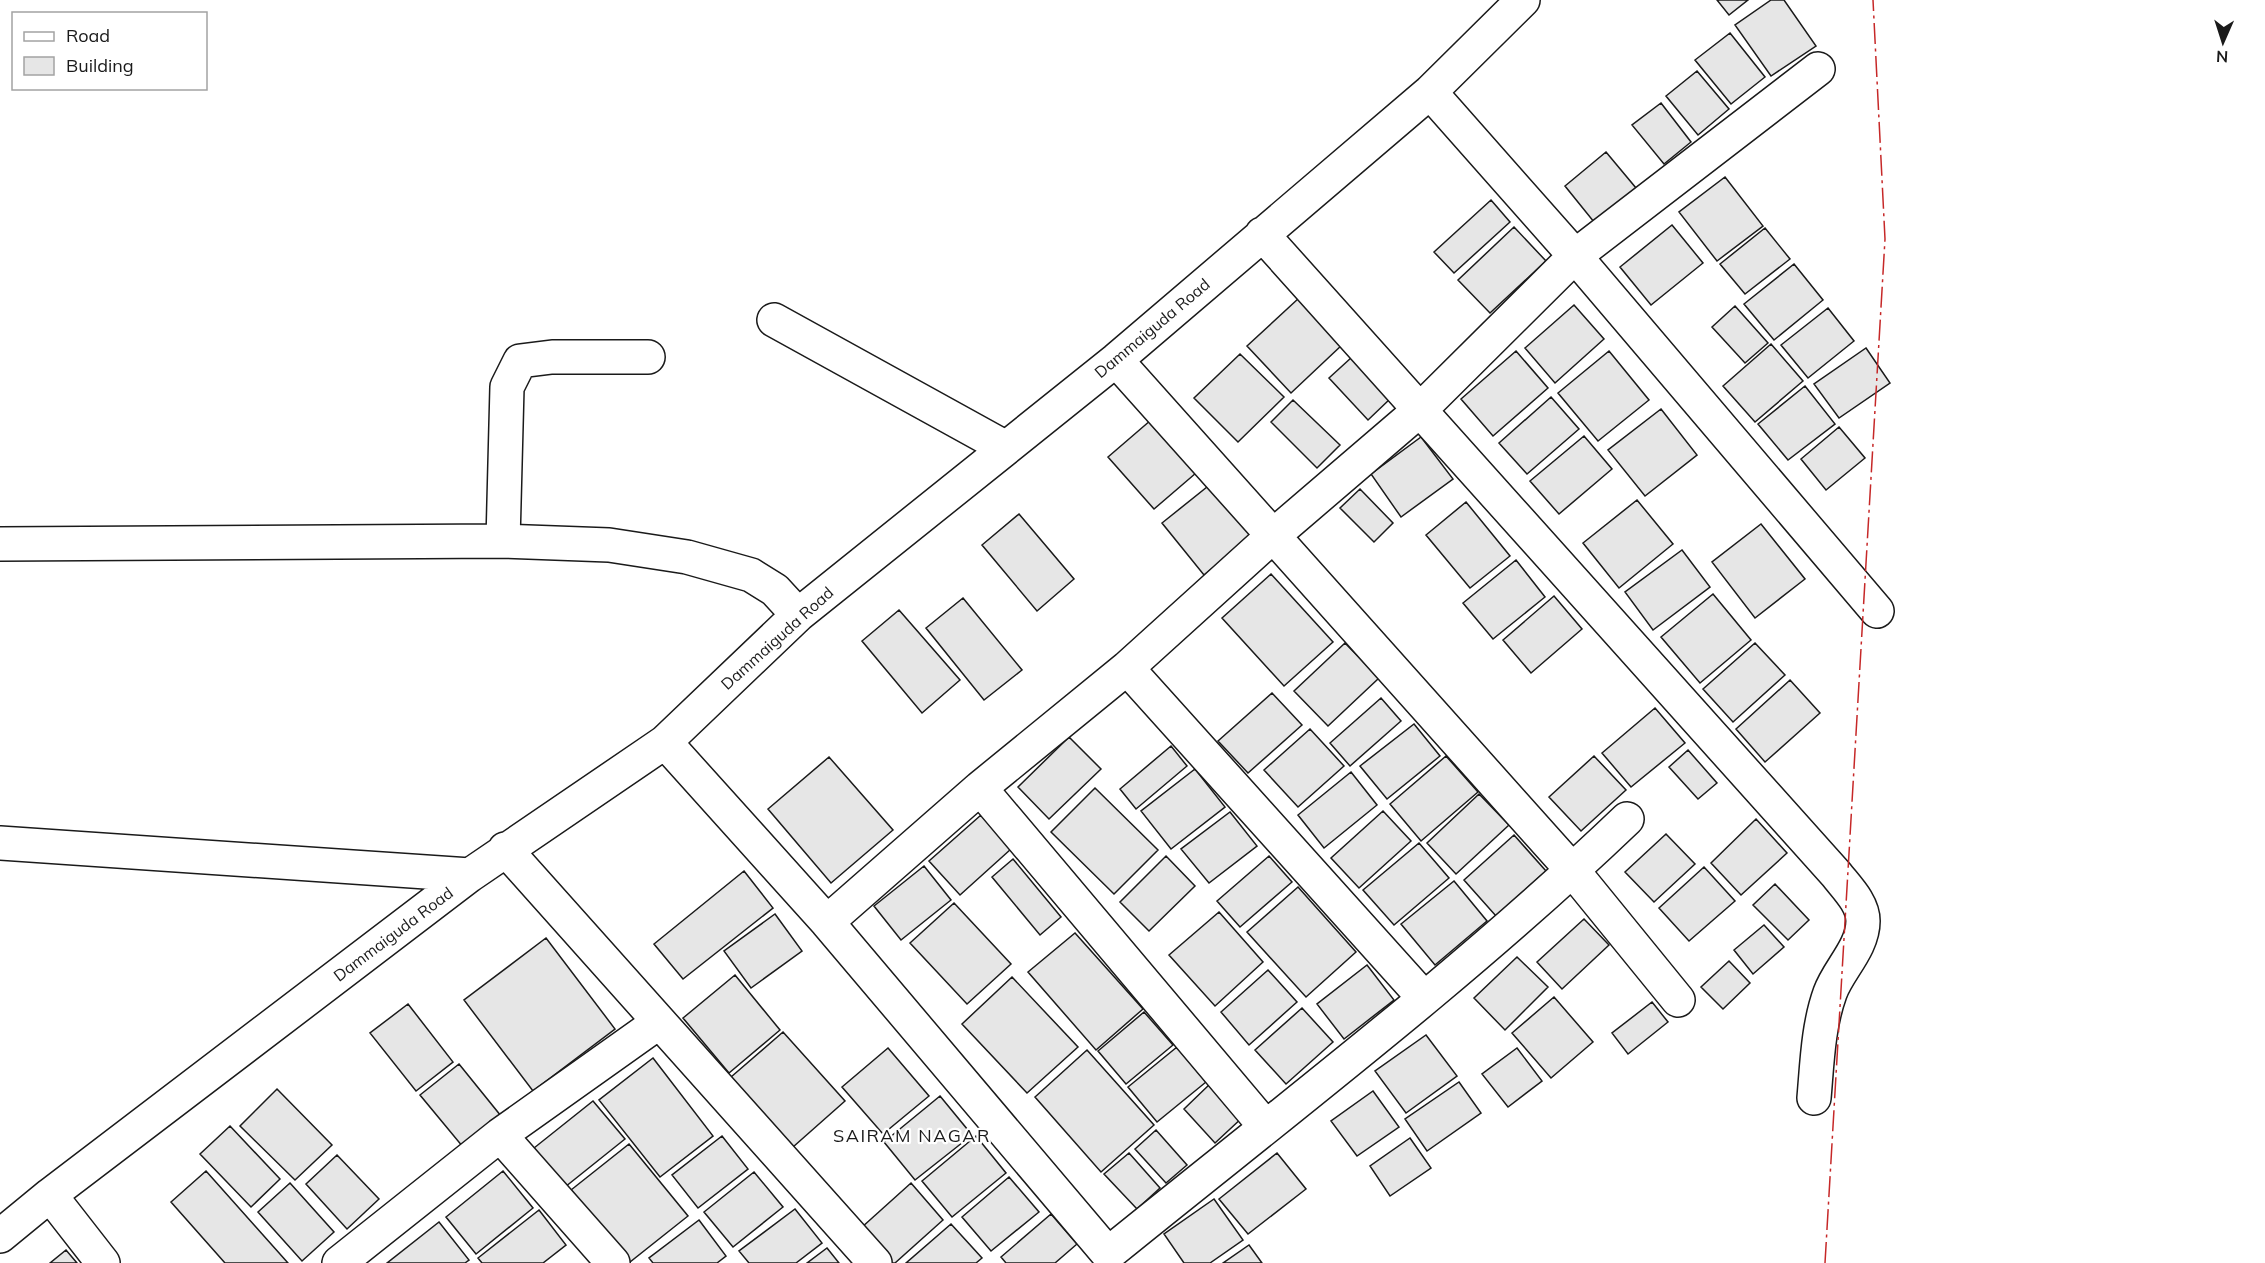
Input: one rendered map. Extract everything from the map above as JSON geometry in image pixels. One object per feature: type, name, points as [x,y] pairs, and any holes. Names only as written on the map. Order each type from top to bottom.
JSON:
[{"type":"street","name":"Dammaiguda Road","points":[[0,1236],[50,1195],[470,875],[664,742],[798,615],[1116,360],[1430,92],[1523,0]]},
{"type":"street","points":[[827,922],[980,788],[1127,668],[1274,535],[1420,409],[1575,256],[1818,69]]},
{"type":"street","points":[[1430,92],[1575,256],[1877,610]]},
{"type":"street","points":[[1262,234],[1836,873],[1858,903],[1863,921],[1855,950],[1830,991],[1822,1020],[1814,1098]]},
{"type":"street","points":[[774,320],[1006,448]]},
{"type":"street","points":[[503,541],[507,387],[520,361],[552,357],[648,357]]},
{"type":"street","points":[[1116,360],[1573,871],[1678,1000]]},
{"type":"street","points":[[0,544],[503,541],[609,545],[687,557],[751,575],[775,590],[798,615]]},
{"type":"street","points":[[1127,668],[1424,998]]},
{"type":"street","points":[[664,742],[827,922],[1108,1254],[1424,998],[1573,871],[1627,819]]},
{"type":"street","points":[[980,788],[1265,1126]]},
{"type":"street","points":[[0,843],[470,875]]},
{"type":"street","points":[[505,849],[875,1263]]},
{"type":"street","points":[[352,1259],[500,1135],[659,1022]]},
{"type":"street","points":[[500,1135],[613,1263]]},
{"type":"street","points":[[50,1195],[103,1263]]},
{"type":"building","points":[[1717,0],[1748,0],[1729,15]]},
{"type":"building","points":[[1771,0],[1784,0],[1816,46],[1771,76],[1735,25]]},
{"type":"building","points":[[1730,33],[1765,77],[1731,104],[1695,60]]},
{"type":"building","points":[[1697,71],[1729,109],[1698,135],[1666,96]]},
{"type":"building","points":[[1661,103],[1691,142],[1664,164],[1632,125]]},
{"type":"building","points":[[1606,152],[1636,188],[1594,222],[1565,186]]},
{"type":"building","points":[[1725,177],[1763,226],[1717,261],[1679,212]]},
{"type":"building","points":[[1491,200],[1510,222],[1454,273],[1434,252]]},
{"type":"building","points":[[1672,225],[1703,263],[1651,305],[1620,267]]},
{"type":"building","points":[[1514,227],[1546,261],[1490,313],[1458,280]]},
{"type":"building","points":[[1765,228],[1790,259],[1745,294],[1720,264]]},
{"type":"building","points":[[1794,264],[1823,300],[1774,340],[1744,304]]},
{"type":"building","points":[[1299,298],[1343,344],[1291,393],[1247,346]]},
{"type":"building","points":[[1574,305],[1604,339],[1555,383],[1525,348]]},
{"type":"building","points":[[1735,306],[1768,343],[1745,363],[1712,327]]},
{"type":"building","points":[[1828,308],[1854,341],[1808,378],[1781,345]]},
{"type":"building","points":[[1771,344],[1803,381],[1755,422],[1723,386]]},
{"type":"building","points":[[1866,348],[1890,383],[1839,418],[1814,384]]},
{"type":"building","points":[[1516,351],[1548,388],[1493,436],[1461,399]]},
{"type":"building","points":[[1609,351],[1649,400],[1598,441],[1558,393]]},
{"type":"building","points":[[1240,354],[1284,397],[1238,442],[1194,398]]},
{"type":"building","points":[[1352,357],[1391,398],[1368,420],[1329,378]]},
{"type":"building","points":[[1805,386],[1835,424],[1788,460],[1758,424]]},
{"type":"building","points":[[1551,397],[1579,429],[1527,474],[1499,443]]},
{"type":"building","points":[[1293,400],[1340,445],[1317,468],[1271,422]]},
{"type":"building","points":[[1661,409],[1697,455],[1645,496],[1608,450]]},
{"type":"building","points":[[1151,420],[1196,473],[1154,509],[1108,457]]},
{"type":"building","points":[[1839,427],[1865,458],[1826,490],[1801,459]]},
{"type":"building","points":[[1584,436],[1612,469],[1559,514],[1530,481]]},
{"type":"building","points":[[1421,437],[1453,479],[1401,517],[1371,474]]},
{"type":"building","points":[[1212,483],[1254,535],[1204,575],[1162,523]]},
{"type":"building","points":[[1360,489],[1393,523],[1374,542],[1340,508]]},
{"type":"building","points":[[1637,500],[1673,544],[1619,588],[1583,543]]},
{"type":"building","points":[[1466,502],[1510,556],[1470,588],[1426,535]]},
{"type":"building","points":[[1019,514],[1074,579],[1037,611],[982,545]]},
{"type":"building","points":[[1761,524],[1805,579],[1755,618],[1712,562]]},
{"type":"building","points":[[1682,550],[1710,587],[1653,630],[1625,592]]},
{"type":"building","points":[[1516,560],[1545,597],[1493,639],[1463,603]]},
{"type":"building","points":[[1271,574],[1333,642],[1284,686],[1222,618]]},
{"type":"building","points":[[1713,594],[1751,640],[1700,683],[1661,637]]},
{"type":"building","points":[[1554,596],[1582,629],[1531,673],[1503,640]]},
{"type":"building","points":[[963,598],[1022,670],[984,700],[926,628]]},
{"type":"building","points":[[899,610],[960,680],[922,713],[862,641]]},
{"type":"building","points":[[1345,643],[1379,678],[1328,726],[1294,691]]},
{"type":"building","points":[[1755,643],[1785,675],[1733,722],[1703,689]]},
{"type":"building","points":[[1790,680],[1820,713],[1765,762],[1736,729]]},
{"type":"building","points":[[1272,693],[1302,725],[1248,773],[1218,741]]},
{"type":"building","points":[[1381,698],[1401,721],[1350,766],[1330,743]]},
{"type":"building","points":[[1655,708],[1685,743],[1631,787],[1602,753]]},
{"type":"building","points":[[1414,724],[1440,756],[1387,799],[1360,766]]},
{"type":"building","points":[[1310,729],[1344,766],[1298,807],[1264,770]]},
{"type":"building","points":[[1069,737],[1101,769],[1049,819],[1018,787]]},
{"type":"building","points":[[1171,746],[1187,766],[1136,809],[1120,789]]},
{"type":"building","points":[[1688,750],[1717,783],[1698,799],[1669,767]]},
{"type":"building","points":[[1446,756],[1478,792],[1421,841],[1390,804]]},
{"type":"building","points":[[1594,756],[1626,790],[1581,831],[1549,797]]},
{"type":"building","points":[[829,757],[893,830],[831,883],[768,809]]},
{"type":"building","points":[[1195,769],[1225,807],[1171,849],[1141,811]]},
{"type":"building","points":[[1351,772],[1377,805],[1324,848],[1298,815]]},
{"type":"building","points":[[1095,788],[1158,850],[1114,894],[1051,832]]},
{"type":"building","points":[[1479,794],[1509,825],[1456,874],[1427,843]]},
{"type":"building","points":[[1383,811],[1411,841],[1359,888],[1331,858]]},
{"type":"building","points":[[1230,812],[1257,846],[1209,883],[1181,849]]},
{"type":"building","points":[[981,815],[1011,849],[960,895],[929,861]]},
{"type":"building","points":[[1756,819],[1787,853],[1741,895],[1711,863]]},
{"type":"building","points":[[1666,834],[1695,864],[1654,902],[1625,872]]},
{"type":"building","points":[[1514,835],[1546,871],[1496,916],[1464,880]]},
{"type":"building","points":[[1419,843],[1449,878],[1394,925],[1363,890]]},
{"type":"building","points":[[1166,856],[1195,886],[1149,931],[1120,902]]},
{"type":"building","points":[[1269,856],[1292,882],[1240,927],[1217,901]]},
{"type":"building","points":[[1013,859],[1061,917],[1040,935],[992,877]]},
{"type":"building","points":[[924,866],[951,900],[901,940],[874,906]]},
{"type":"building","points":[[1704,867],[1735,901],[1689,941],[1659,908]]},
{"type":"building","points":[[744,871],[773,908],[683,979],[654,944]]},
{"type":"building","points":[[1454,881],[1487,921],[1435,965],[1401,924]]},
{"type":"building","points":[[1775,884],[1809,920],[1788,940],[1753,905]]},
{"type":"building","points":[[1298,887],[1356,952],[1306,997],[1247,932]]},
{"type":"building","points":[[954,903],[1011,964],[967,1004],[910,943]]},
{"type":"building","points":[[1219,912],[1263,962],[1215,1006],[1169,955]]},
{"type":"building","points":[[775,914],[802,951],[751,988],[724,951]]},
{"type":"building","points":[[1584,919],[1609,945],[1562,989],[1537,962]]},
{"type":"building","points":[[1764,925],[1784,947],[1753,974],[1734,950]]},
{"type":"building","points":[[1075,933],[1143,1009],[1096,1050],[1028,972]]},
{"type":"building","points":[[546,938],[615,1029],[533,1091],[464,1000]]},
{"type":"building","points":[[1517,957],[1548,987],[1505,1030],[1474,998]]},
{"type":"building","points":[[1729,961],[1750,983],[1723,1009],[1701,987]]},
{"type":"building","points":[[1367,965],[1394,1000],[1344,1039],[1317,1004]]},
{"type":"building","points":[[1268,970],[1297,1002],[1249,1045],[1221,1012]]},
{"type":"building","points":[[735,975],[780,1030],[729,1073],[683,1018]]},
{"type":"building","points":[[1012,977],[1078,1047],[1027,1093],[962,1024]]},
{"type":"building","points":[[1554,997],[1593,1042],[1551,1078],[1512,1033]]},
{"type":"building","points":[[1652,1002],[1668,1022],[1628,1054],[1612,1033]]},
{"type":"building","points":[[408,1004],[453,1062],[416,1091],[370,1033]]},
{"type":"building","points":[[1302,1008],[1333,1042],[1286,1084],[1255,1050]]},
{"type":"building","points":[[1144,1012],[1173,1045],[1126,1084],[1098,1051]]},
{"type":"building","points":[[783,1032],[845,1101],[793,1147],[731,1077]]},
{"type":"building","points":[[1426,1035],[1457,1076],[1406,1113],[1375,1071]]},
{"type":"building","points":[[1177,1047],[1206,1082],[1157,1122],[1128,1087]]},
{"type":"building","points":[[888,1048],[929,1096],[883,1134],[842,1087]]},
{"type":"building","points":[[1517,1048],[1542,1081],[1508,1107],[1482,1074]]},
{"type":"building","points":[[1087,1050],[1154,1125],[1101,1172],[1035,1097]]},
{"type":"building","points":[[653,1058],[713,1136],[660,1177],[599,1100]]},
{"type":"building","points":[[459,1064],[501,1116],[463,1147],[420,1095]]},
{"type":"building","points":[[1212,1082],[1244,1116],[1215,1143],[1184,1109]]},
{"type":"building","points":[[1459,1082],[1481,1113],[1427,1151],[1405,1119]]},
{"type":"building","points":[[277,1089],[332,1145],[295,1180],[240,1126]]},
{"type":"building","points":[[1373,1091],[1399,1127],[1357,1156],[1331,1121]]},
{"type":"building","points":[[940,1096],[972,1135],[915,1180],[884,1142]]},
{"type":"building","points":[[593,1101],[625,1139],[565,1187],[534,1148]]},
{"type":"building","points":[[230,1126],[280,1179],[251,1207],[200,1154]]},
{"type":"building","points":[[1156,1130],[1187,1165],[1166,1183],[1135,1149]]},
{"type":"building","points":[[722,1136],[748,1169],[698,1208],[672,1175]]},
{"type":"building","points":[[976,1136],[1006,1173],[952,1217],[922,1181]]},
{"type":"building","points":[[1410,1138],[1431,1168],[1390,1196],[1370,1166]]},
{"type":"building","points":[[629,1144],[688,1216],[630,1262],[571,1190]]},
{"type":"building","points":[[1129,1153],[1160,1188],[1137,1209],[1104,1174]]},
{"type":"building","points":[[1277,1153],[1306,1189],[1248,1234],[1219,1199]]},
{"type":"building","points":[[337,1155],[379,1199],[347,1229],[306,1184]]},
{"type":"building","points":[[206,1171],[288,1263],[225,1263],[171,1202]]},
{"type":"building","points":[[503,1171],[533,1208],[476,1254],[446,1217]]},
{"type":"building","points":[[754,1172],[783,1207],[733,1247],[704,1212]]},
{"type":"building","points":[[1009,1177],[1039,1212],[991,1251],[962,1217]]},
{"type":"building","points":[[290,1183],[334,1232],[302,1261],[258,1212]]},
{"type":"building","points":[[911,1183],[943,1220],[895,1263],[892,1263],[861,1228]]},
{"type":"building","points":[[1214,1199],[1243,1240],[1210,1263],[1184,1263],[1164,1234]]},
{"type":"building","points":[[795,1209],[822,1243],[796,1263],[749,1263],[739,1251]]},
{"type":"building","points":[[539,1210],[566,1245],[543,1263],[482,1263],[478,1258]]},
{"type":"building","points":[[1051,1214],[1077,1244],[1055,1263],[1006,1263],[1001,1257]]},
{"type":"building","points":[[699,1220],[726,1256],[717,1263],[653,1263],[649,1258]]},
{"type":"building","points":[[439,1222],[469,1260],[465,1263],[387,1263]]},
{"type":"building","points":[[951,1224],[982,1258],[976,1263],[906,1263]]},
{"type":"building","points":[[1249,1245],[1262,1263],[1223,1263]]},
{"type":"building","points":[[827,1248],[839,1263],[807,1263]]},
{"type":"building","points":[[66,1250],[77,1263],[50,1263]]},
{"type":"power","points":[[1825,1263],[1885,239],[1873,0]]},
{"type":"district","name":"SAIRAM NAGAR","points":[[912,1135]]}]
